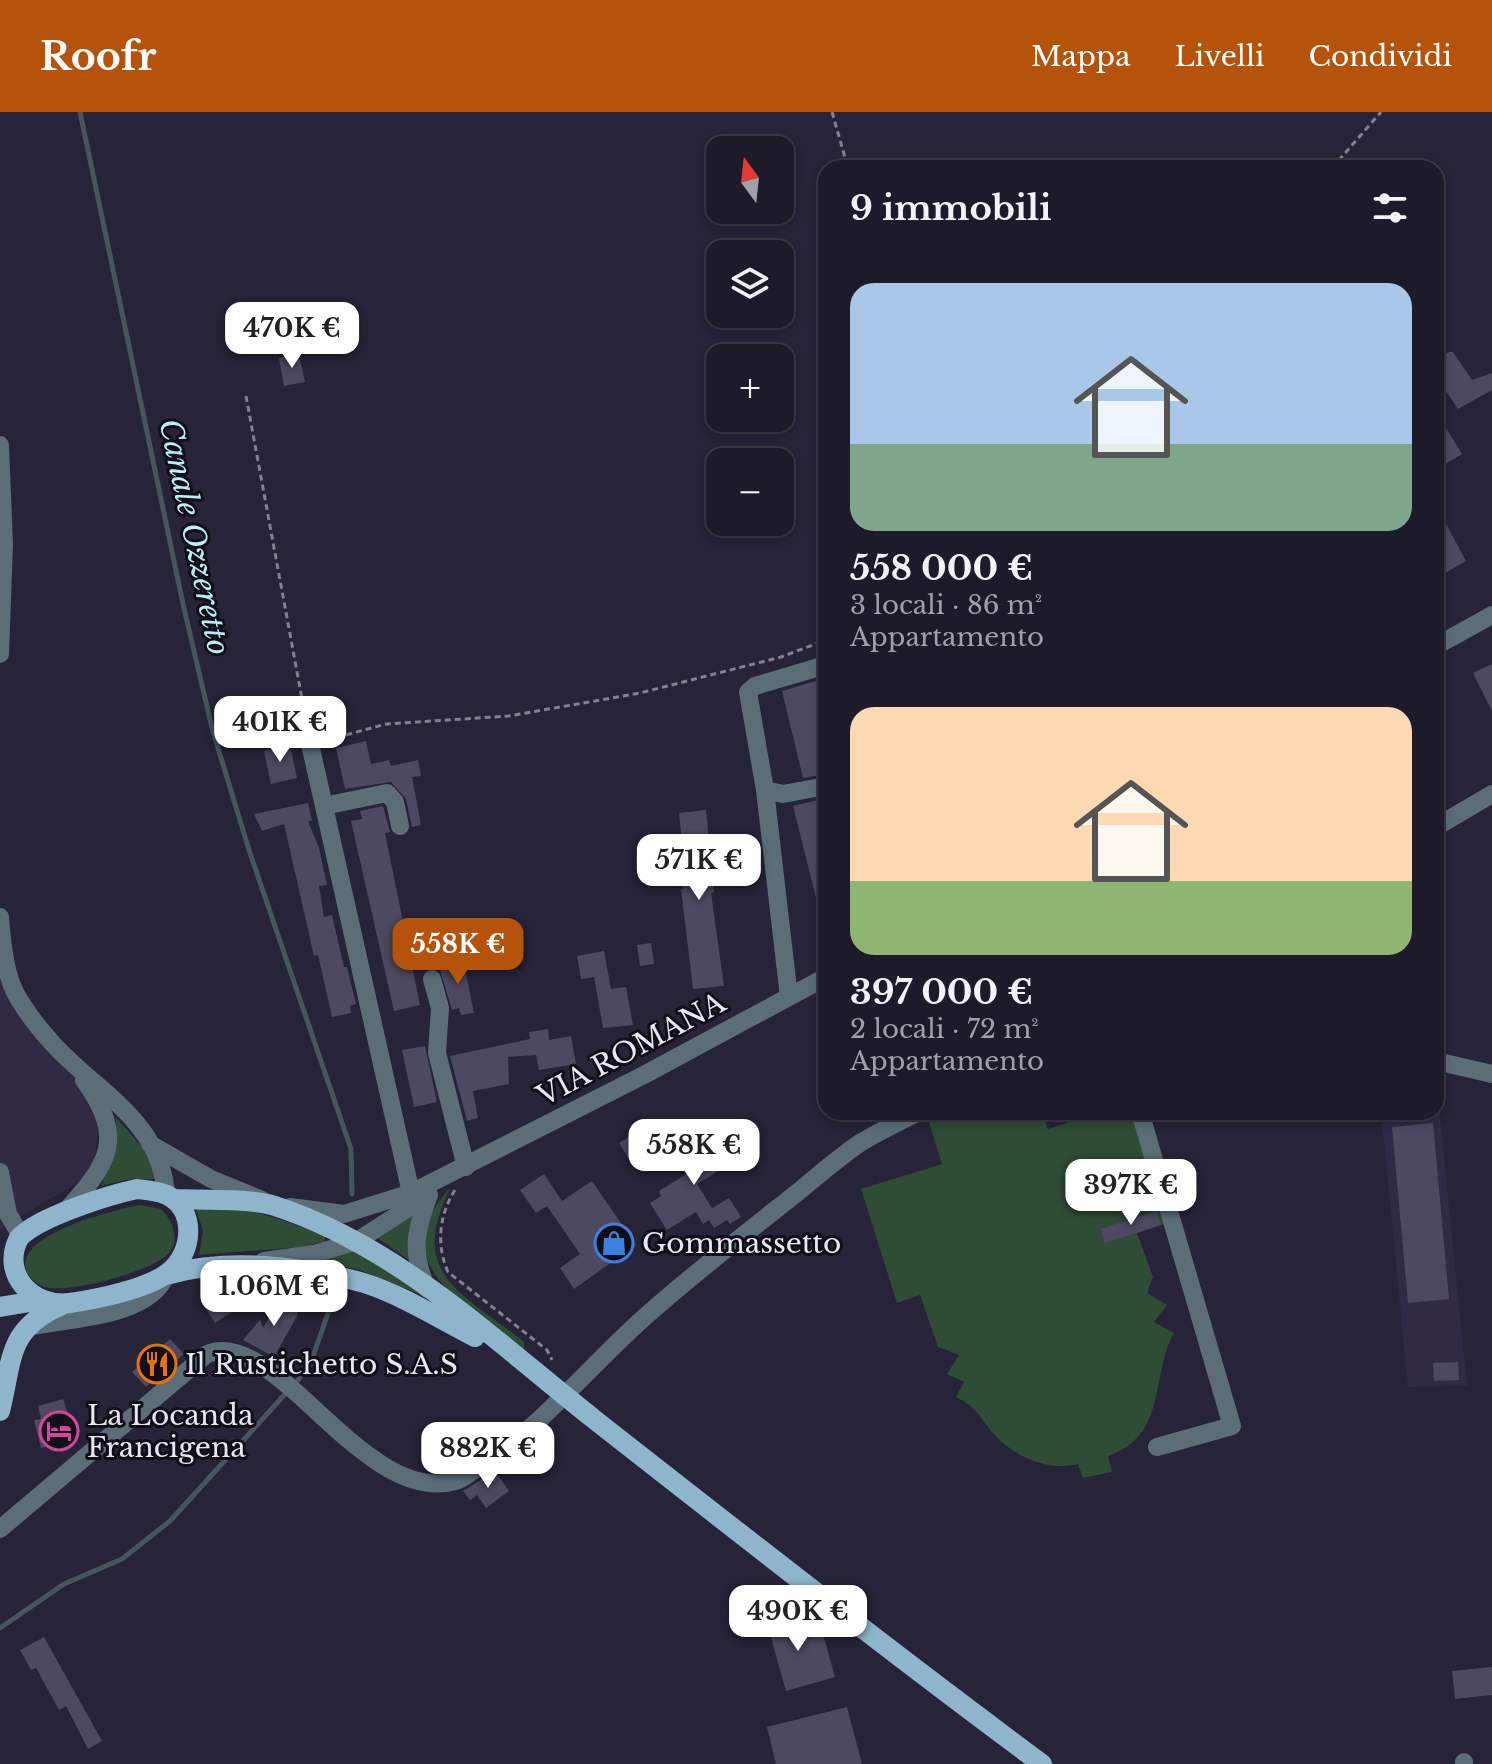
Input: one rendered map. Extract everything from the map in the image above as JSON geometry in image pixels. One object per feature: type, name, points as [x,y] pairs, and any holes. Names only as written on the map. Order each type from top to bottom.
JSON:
[{"type":"main road","points":[[36,1301],[13,1280],[9,1253],[63,1214],[109,1195],[137,1189],[170,1197],[273,1204],[357,1241],[427,1289],[888,1650],[1042,1764]]},
{"type":"main road","points":[[166,1275],[184,1260],[189,1241],[181,1208],[170,1197]]},
{"type":"main road","points":[[0,1411],[12,1349],[43,1313],[196,1267],[234,1265],[282,1268],[365,1284],[516,1358]]},
{"type":"main road","points":[[0,1307],[36,1301],[66,1304]]},
{"type":"street","points":[[0,445],[4,544],[0,654]]},
{"type":"street","points":[[1444,642],[1492,615]]},
{"type":"street","points":[[789,997],[765,790],[748,692],[755,686],[818,667]]},
{"type":"street","points":[[310,744],[420,1194],[416,1259],[427,1289]]},
{"type":"street","points":[[765,790],[783,794],[818,788]]},
{"type":"street","points":[[324,806],[387,793],[395,802],[400,826]]},
{"type":"street","points":[[1444,822],[1492,794]]},
{"type":"street","points":[[0,917],[3,958],[18,998],[53,1045],[116,1099],[150,1144],[165,1176],[170,1197]]},
{"type":"street","points":[[432,979],[440,1008],[437,1053],[463,1173]]},
{"type":"street","name":"VIA ROMANA","points":[[420,1194],[818,981]]},
{"type":"street","points":[[63,1214],[96,1174],[106,1157],[109,1137],[106,1116],[68,1059]]},
{"type":"street","points":[[1444,1063],[1492,1074]]},
{"type":"street","points":[[0,1529],[195,1364],[219,1349],[233,1351],[276,1377],[363,1453],[399,1476],[430,1483],[455,1481],[496,1456],[647,1314],[764,1219],[860,1144],[904,1120]]},
{"type":"street","points":[[1142,1120],[1232,1426],[1157,1447]]},
{"type":"street","points":[[150,1144],[211,1179],[273,1204],[344,1214],[420,1194]]},
{"type":"street","points":[[0,1172],[9,1253]]},
{"type":"street","points":[[234,1265],[314,1254],[357,1241],[420,1194]]},
{"type":"street","points":[[28,1327],[89,1317],[129,1306],[158,1291],[166,1275]]},
{"type":"path","points":[[832,112],[846,160]]},
{"type":"path","points":[[1339,160],[1381,112]]},
{"type":"path","points":[[246,396],[310,744],[386,724],[509,716],[640,693],[781,657],[818,643]]},
{"type":"path","points":[[463,1173],[443,1216],[441,1257],[448,1272],[552,1355],[552,1364],[541,1378]]},
{"type":"shaded area","points":[[0,974],[14,1010],[31,1033],[82,1086],[95,1111],[98,1129],[94,1167],[78,1182],[0,1229]]},
{"type":"shaded area","points":[[1382,1120],[1440,1120],[1467,1386],[1408,1387]]},
{"type":"green space","points":[[115,1116],[142,1147],[158,1179],[126,1180],[101,1186],[114,1152]]},
{"type":"green space","points":[[928,1120],[1045,1120],[1048,1129],[1075,1120],[1136,1120],[1167,1223],[1137,1233],[1153,1277],[1147,1293],[1167,1305],[1154,1322],[1174,1333],[1149,1419],[1127,1447],[1108,1456],[1112,1472],[1083,1478],[1078,1464],[1043,1464],[1020,1455],[1000,1441],[973,1408],[956,1397],[964,1382],[947,1374],[959,1355],[938,1347],[920,1295],[897,1303],[861,1189],[942,1164]]},
{"type":"green space","points":[[451,1187],[439,1217],[435,1241],[438,1262],[447,1279],[462,1294],[524,1342],[524,1351],[458,1300],[440,1281],[428,1261],[424,1238],[431,1214]]},
{"type":"green space","points":[[194,1202],[229,1206],[277,1218],[325,1236],[325,1241],[303,1247],[199,1255],[203,1231]]},
{"type":"green space","points":[[140,1205],[161,1209],[172,1224],[175,1236],[173,1248],[160,1260],[128,1274],[69,1288],[42,1286],[28,1274],[27,1256],[51,1235],[90,1218]]},
{"type":"green space","points":[[414,1214],[412,1262],[376,1237]]},
{"type":"green space","points":[[354,1250],[422,1292],[421,1295],[360,1270],[315,1261]]},
{"type":"building","points":[[1453,352],[1472,380],[1492,373],[1492,390],[1458,409],[1444,388],[1444,355]]},
{"type":"building","points":[[299,354],[305,382],[284,386],[279,358]]},
{"type":"building","points":[[1444,425],[1462,454],[1444,462]]},
{"type":"building","points":[[1444,520],[1466,561],[1444,571]]},
{"type":"building","points":[[1492,664],[1492,711],[1473,673]]},
{"type":"building","points":[[818,680],[818,775],[803,778],[782,691]]},
{"type":"building","points":[[366,741],[371,764],[389,760],[391,766],[418,760],[421,776],[412,777],[421,825],[412,827],[406,799],[391,782],[345,789],[336,748]]},
{"type":"building","points":[[290,745],[297,778],[271,784],[264,751]]},
{"type":"building","points":[[818,800],[818,906],[793,806]]},
{"type":"building","points":[[308,803],[312,821],[308,821],[319,848],[327,885],[319,886],[324,917],[332,915],[356,1004],[350,1006],[351,1013],[332,1017],[318,955],[314,956],[284,824],[262,831],[254,814]]},
{"type":"building","points":[[383,806],[390,832],[385,833],[420,1005],[394,1011],[351,821],[362,819],[360,811]]},
{"type":"building","points":[[706,810],[714,892],[711,893],[724,986],[693,989],[681,889],[680,863],[684,863],[679,813]]},
{"type":"building","points":[[651,943],[654,964],[640,966],[637,945]]},
{"type":"building","points":[[604,951],[611,989],[626,987],[633,1025],[603,1028],[594,977],[581,979],[577,956]]},
{"type":"building","points":[[462,954],[474,1013],[461,1015],[459,1008],[452,1010],[440,970],[451,968],[449,957]]},
{"type":"building","points":[[548,1029],[549,1040],[571,1036],[576,1064],[539,1070],[536,1055],[508,1057],[509,1084],[473,1091],[478,1118],[467,1121],[450,1056],[530,1039],[529,1032]]},
{"type":"building","points":[[425,1046],[437,1102],[414,1107],[402,1050]]},
{"type":"building","points":[[698,1122],[725,1167],[697,1184],[712,1208],[729,1198],[741,1217],[730,1224],[727,1220],[714,1228],[709,1220],[703,1224],[696,1212],[667,1230],[650,1203],[661,1196],[659,1191],[698,1167],[678,1134]]},
{"type":"building","points":[[1433,1123],[1449,1299],[1408,1303],[1392,1127]]},
{"type":"building","points":[[650,1124],[669,1150],[646,1165],[641,1157],[631,1162],[619,1143]]},
{"type":"building","points":[[544,1174],[562,1201],[592,1181],[636,1245],[574,1289],[560,1268],[580,1254],[547,1206],[536,1213],[520,1190]]},
{"type":"building","points":[[1157,1211],[1161,1225],[1105,1243],[1100,1229]]},
{"type":"building","points":[[249,1284],[253,1298],[215,1323],[204,1306],[226,1291]]},
{"type":"building","points":[[287,1297],[299,1304],[297,1316],[274,1357],[243,1340],[260,1320],[263,1328],[276,1304]]},
{"type":"building","points":[[170,1339],[184,1354],[146,1387],[132,1372]]},
{"type":"building","points":[[1458,1362],[1459,1380],[1434,1381],[1433,1363]]},
{"type":"building","points":[[63,1399],[76,1439],[41,1448],[34,1420],[41,1419],[38,1406]]},
{"type":"building","points":[[495,1471],[509,1491],[486,1508],[477,1495],[470,1500],[463,1491]]},
{"type":"building","points":[[786,1606],[796,1641],[823,1634],[835,1677],[786,1691],[764,1613]]},
{"type":"building","points":[[44,1637],[102,1741],[88,1749],[66,1706],[59,1710],[36,1668],[31,1670],[20,1650]]},
{"type":"building","points":[[1492,1667],[1492,1695],[1455,1699],[1452,1671]]},
{"type":"building","points":[[847,1707],[862,1764],[776,1764],[767,1727]]},
{"type":"waterway","name":"Canale Ozzeretto","points":[[80,112],[212,728],[249,850],[351,1149],[352,1194]]},
{"type":"waterway","name":"Canale Ozzeretto","points":[[294,1385],[310,1365],[334,1296]]},
{"type":"waterway","name":"Canale Ozzeretto","points":[[0,1628],[64,1584],[122,1559],[170,1521],[287,1392]]},
{"type":"place","name":"Gommassetto","points":[[614,1243]]},
{"type":"place","name":"Il Rustichetto S.A.S","points":[[157,1364]]},
{"type":"place","name":"La Locanda Francigena","points":[[59,1431]]}]
